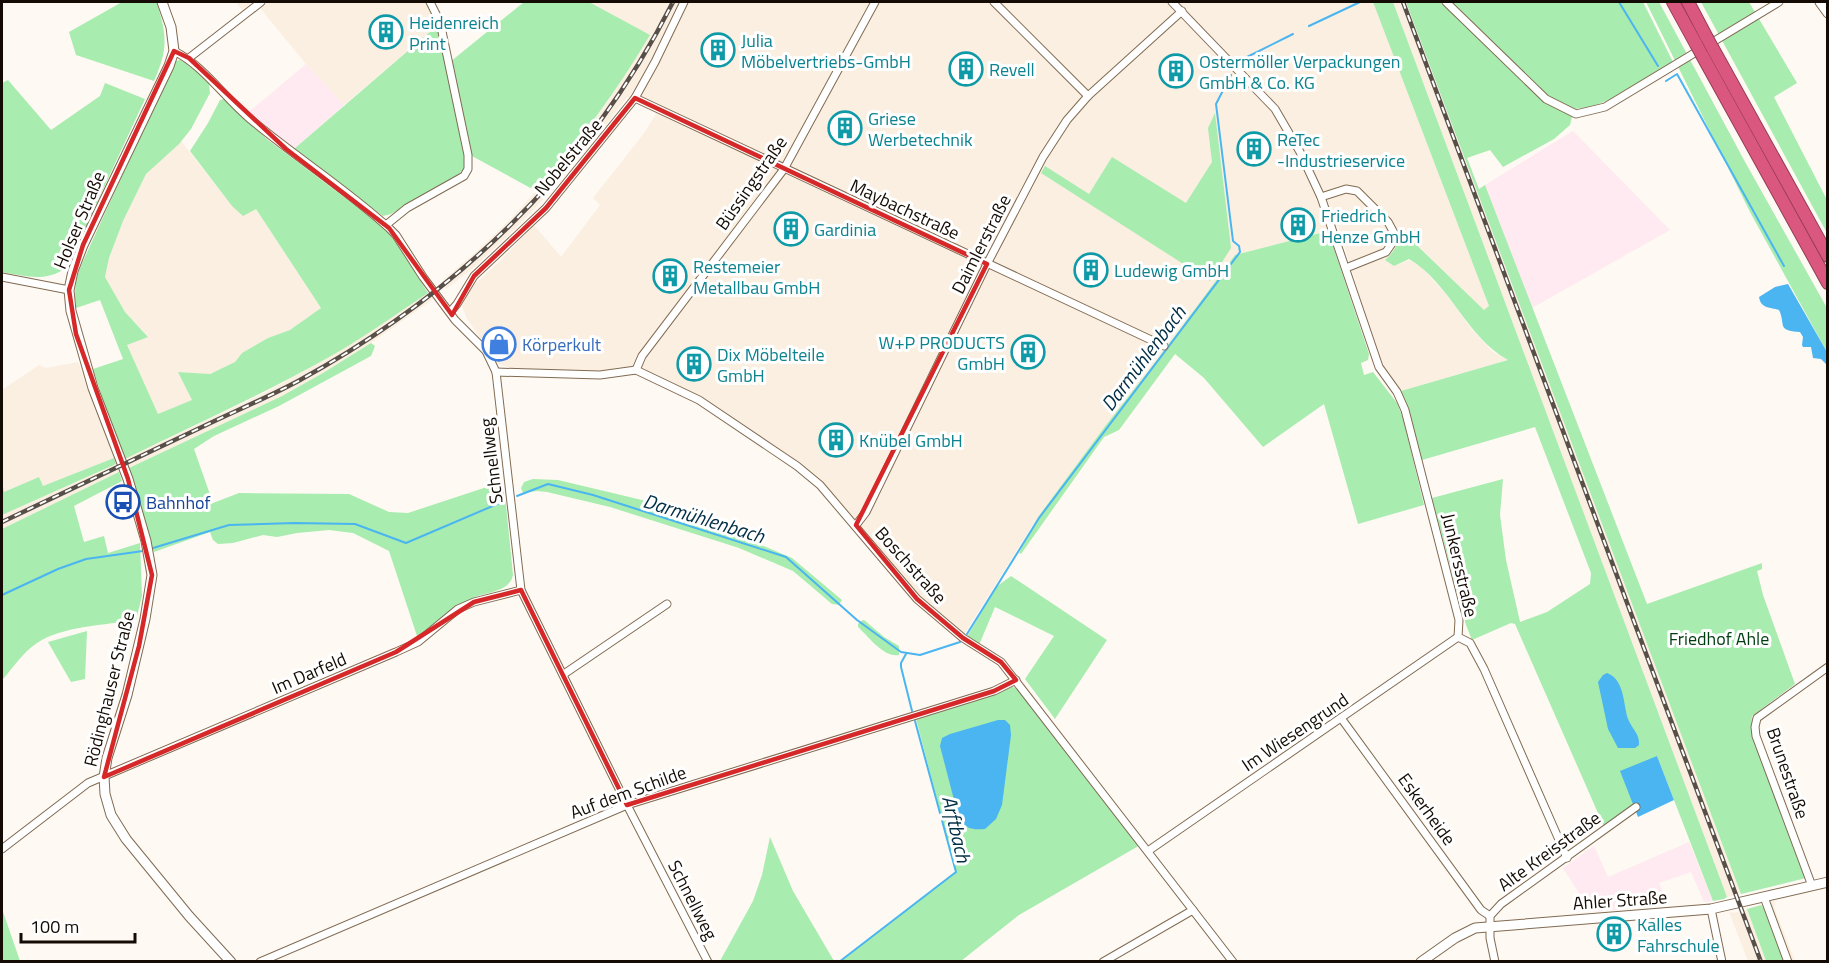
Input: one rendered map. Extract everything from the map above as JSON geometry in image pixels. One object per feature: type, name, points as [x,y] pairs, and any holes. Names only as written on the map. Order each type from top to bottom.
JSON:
[{"type":"highway","points":[[1673,2],[1704,47],[1827,256]]},
{"type":"highway","points":[[1688,2],[1704,47],[1827,283]]},
{"type":"main road","points":[[162,2],[171,27],[174,51]]},
{"type":"main road","points":[[1820,2],[1827,14]]},
{"type":"main road","name":"Holser Straße","points":[[120,457],[93,388],[70,311],[69,290],[73,271],[83,245],[169,66],[174,51]]},
{"type":"main road","name":"Rödinghauser Straße","points":[[120,457],[146,541],[152,575],[127,695],[107,758],[104,777],[105,794],[111,815],[126,839],[189,916],[231,962]]},
{"type":"main road","name":"Ahler Straße","points":[[1421,962],[1455,938],[1475,928],[1711,909],[1827,882]]},
{"type":"street","points":[[189,58],[261,2]]},
{"type":"street","points":[[386,225],[407,208],[464,176],[468,169],[468,155],[441,22],[430,2]]},
{"type":"street","name":"Nobelstraße","points":[[450,312],[474,276],[546,208],[635,98],[656,62],[684,2]]},
{"type":"street","name":"Büssingstraße","points":[[636,370],[642,356],[784,169],[875,2]]},
{"type":"street","points":[[994,2],[1088,96]]},
{"type":"street","name":"Junkersstraße","points":[[1172,2],[1275,109],[1300,152],[1321,197],[1379,367],[1397,392],[1406,410],[1459,620],[1458,637],[1470,643],[1484,669],[1567,858]]},
{"type":"street","points":[[1446,2],[1546,99],[1576,114],[1605,106],[1779,2]]},
{"type":"street","name":"Daimlerstraße","points":[[856,525],[866,512],[1042,157],[1067,120],[1088,96],[1182,11]]},
{"type":"street","name":"Schnellweg","points":[[174,51],[189,58],[246,116],[386,225],[396,235],[462,328],[480,344],[496,372],[521,590],[627,805],[708,962]]},
{"type":"street","name":"Maybachstraße","points":[[635,98],[1164,346]]},
{"type":"street","points":[[1321,197],[1346,189],[1357,191],[1389,222],[1394,233],[1393,242],[1386,252],[1346,268]]},
{"type":"street","points":[[2,277],[69,290]]},
{"type":"street","points":[[496,372],[600,375],[636,370]]},
{"type":"street","name":"Boschstraße","points":[[636,370],[699,400],[797,466],[820,485],[917,599],[963,638],[1002,662],[1233,962]]},
{"type":"street","name":"Im Darfeld","points":[[2,849],[88,783],[418,642],[458,609],[474,602],[521,590]]},
{"type":"street","points":[[564,674],[667,604]]},
{"type":"street","name":"Im Wiesengrund","points":[[1148,851],[1458,637]]},
{"type":"street","name":"Brunestraße","points":[[1812,886],[1756,736],[1755,727],[1757,718],[1827,667]]},
{"type":"street","name":"Auf dem Schilde","points":[[260,962],[627,805],[994,691],[1016,680]]},
{"type":"street","name":"Eskerheide","points":[[1341,718],[1481,910],[1490,916]]},
{"type":"street","name":"Alte Kreisstraße","points":[[1495,962],[1490,938],[1490,916],[1501,904],[1636,807]]},
{"type":"street","points":[[1764,897],[1788,962]]},
{"type":"street","points":[[1711,909],[1722,962]]},
{"type":"street","points":[[1103,962],[1193,910]]},
{"type":"highlighted area","points":[[174,51],[189,58],[286,149],[389,228],[452,315],[474,276],[546,208],[635,98],[987,264],[856,525],[917,599],[963,638],[1001,662],[1016,680],[994,691],[627,805],[521,590],[474,602],[396,652],[104,777],[139,646],[152,575],[128,479],[76,334],[69,290],[83,245]]},
{"type":"shaded area","points":[[236,2],[427,2],[438,25],[344,105],[306,64],[256,3],[243,12]]},
{"type":"shaded area","points":[[589,2],[1373,2],[1489,306],[1484,310],[1402,230],[1393,253],[1385,260],[1394,266],[1409,260],[1421,267],[1445,293],[1473,331],[1493,352],[1508,360],[1401,391],[1381,365],[1338,226],[1328,231],[1235,255],[1038,517],[963,636],[918,597],[820,484],[699,400],[636,370],[603,373],[568,372],[511,368],[498,364],[466,317],[462,306],[466,292],[498,263],[534,225],[561,257],[600,205],[593,198],[645,132],[657,112],[627,97],[590,146],[513,231],[446,289],[441,282],[510,220],[572,151],[612,95],[649,35]]},
{"type":"shaded area","points":[[1393,2],[1406,2],[1741,894],[1727,897]]},
{"type":"shaded area","points":[[306,64],[344,105],[294,149],[249,112]]},
{"type":"shaded area","points":[[1573,131],[1670,230],[1532,308],[1485,185]]},
{"type":"shaded area","points":[[181,141],[232,206],[255,208],[321,308],[290,330],[268,338],[242,353],[235,362],[209,374],[179,372],[192,400],[158,414],[127,345],[148,336],[125,312],[105,277],[109,258],[123,221],[146,174]]},
{"type":"shaded area","points":[[428,293],[433,299],[371,343],[323,373],[282,396],[129,468],[125,459],[299,374]]},
{"type":"shaded area","points":[[78,362],[114,458],[43,486],[39,477],[2,493],[2,390],[39,365],[46,368]]},
{"type":"shaded area","points":[[116,464],[119,472],[2,529],[2,515]]},
{"type":"shaded area","points":[[1689,842],[1713,901],[1704,902],[1691,872],[1659,883],[1668,905],[1591,912],[1563,868],[1594,846],[1608,877]]},
{"type":"shaded area","points":[[1775,901],[1774,907],[1795,961],[1785,961],[1761,905]]},
{"type":"shaded area","points":[[1747,909],[1766,961],[1748,961],[1729,912],[1734,913]]},
{"type":"green space","points":[[122,2],[157,3],[163,25],[164,51],[154,81],[76,55],[69,32]]},
{"type":"green space","points":[[524,2],[589,2],[650,35],[597,116],[536,191],[472,156],[450,62]]},
{"type":"green space","points":[[1373,2],[1393,2],[1727,897],[1724,899],[1713,901],[1657,756],[1634,807],[1605,829],[1515,624],[1511,623],[1472,640],[1466,625],[1432,498],[1503,479],[1500,515],[1506,560],[1520,622],[1547,612],[1590,584],[1591,573],[1535,427],[1422,460],[1401,391],[1508,360],[1480,338],[1424,270],[1409,259],[1394,266],[1385,260],[1396,246],[1401,230],[1484,310],[1489,306]]},
{"type":"green space","name":"Friedhof Ahle","points":[[1406,2],[1643,2],[1673,62],[1613,98],[1574,109],[1570,125],[1554,139],[1503,167],[1490,150],[1467,158],[1479,189],[1485,185],[1647,604],[1762,563],[1762,569],[1757,571],[1763,595],[1795,684],[1752,716],[1751,730],[1806,878],[1741,894]]},
{"type":"green space","points":[[1646,2],[1659,2],[1827,308],[1827,352],[1750,212]]},
{"type":"green space","points":[[1701,2],[1749,2],[1797,83],[1774,97],[1827,200],[1827,233]]},
{"type":"green space","points":[[438,25],[465,156],[464,169],[458,175],[391,214],[383,216],[294,149]]},
{"type":"green space","points":[[180,60],[190,65],[209,84],[210,93],[191,129],[179,144],[146,174],[123,221],[109,258],[105,277],[125,312],[148,337],[127,345],[158,414],[192,400],[178,372],[210,374],[235,362],[242,353],[268,338],[290,330],[321,308],[256,209],[243,216],[232,206],[190,151],[220,100],[224,99],[268,140],[388,230],[428,293],[356,341],[306,370],[125,459],[93,369],[123,359],[100,300],[76,308],[76,283],[85,257],[175,61]]},
{"type":"green space","points":[[8,80],[51,130],[100,96],[105,83],[145,99],[67,267],[44,277],[2,272],[2,83]]},
{"type":"green space","points":[[1215,113],[1231,248],[1210,281],[1041,173],[1045,166],[1089,194],[1112,157],[1186,203],[1212,162],[1208,128]]},
{"type":"green space","points":[[1328,231],[1369,354],[1368,360],[1361,363],[1364,375],[1373,372],[1397,403],[1403,418],[1424,505],[1358,524],[1324,404],[1263,447],[1204,378],[1175,354],[1119,430],[1104,437],[1021,554],[1019,553],[1038,517],[1235,255]]},
{"type":"green space","points":[[371,343],[375,346],[371,356],[279,406],[214,436],[194,449],[213,503],[239,493],[349,494],[389,512],[408,513],[502,482],[513,575],[508,584],[459,605],[418,639],[389,551],[353,533],[329,530],[277,537],[263,535],[233,543],[218,544],[213,540],[210,532],[154,552],[129,468],[282,396]]},
{"type":"green space","points":[[114,458],[116,464],[2,515],[2,482],[4,492],[39,477],[43,486]]},
{"type":"green space","points":[[119,472],[122,481],[74,506],[84,542],[104,536],[108,553],[140,543],[142,596],[136,620],[71,630],[47,637],[27,651],[2,680],[2,529]]},
{"type":"green space","points":[[533,479],[558,480],[663,505],[683,516],[792,558],[842,600],[839,605],[832,604],[793,571],[739,548],[610,507],[547,492],[523,493],[521,488],[524,482]]},
{"type":"green space","points":[[1011,576],[1107,640],[1055,719],[1025,679],[1054,636],[995,607],[979,645],[967,637],[996,587]]},
{"type":"green space","points":[[864,620],[899,646],[899,655],[882,650],[858,627],[858,624]]},
{"type":"green space","points":[[87,631],[85,679],[71,682],[48,642]]},
{"type":"green space","points":[[1012,687],[1017,688],[1142,844],[1019,915],[961,961],[840,962],[956,872],[916,719]]},
{"type":"green space","points":[[770,837],[793,891],[834,961],[720,961],[753,901],[762,875]]},
{"type":"green space","points":[[1761,905],[1766,911],[1785,961],[1766,961],[1747,909]]},
{"type":"green space","points":[[2,909],[20,961],[2,961]]},
{"type":"water","points":[[1788,284],[1827,352],[1827,365],[1821,359],[1813,358],[1811,347],[1803,347],[1803,337],[1800,332],[1788,330],[1783,326],[1779,310],[1766,307],[1760,301],[1759,297],[1775,287]]},
{"type":"water","points":[[1607,673],[1613,676],[1620,687],[1628,719],[1638,738],[1639,745],[1635,748],[1618,748],[1608,729],[1598,682]]},
{"type":"water","points":[[1005,720],[1010,725],[1011,735],[1002,805],[996,819],[985,829],[973,829],[967,827],[959,819],[940,746],[942,738],[950,734]]},
{"type":"water","points":[[1657,756],[1674,800],[1638,817],[1620,771]]},
{"type":"waterway","name":"Darmühlenbach","points":[[1309,26],[1360,2]]},
{"type":"waterway","points":[[1619,2],[1658,66]]},
{"type":"waterway","name":"Darmühlenbach","points":[[1247,57],[1293,34]]},
{"type":"waterway","points":[[1666,81],[1677,74],[1784,266]]},
{"type":"waterway","name":"Darmühlenbach","points":[[967,634],[1039,518],[1240,252],[1239,246],[1233,241],[1216,104],[1231,75]]},
{"type":"waterway","name":"Darmühlenbach","points":[[517,496],[548,484],[593,495],[786,557],[857,620],[901,652],[920,655],[960,642]]},
{"type":"waterway","name":"Darmühlenbach","points":[[153,548],[229,525],[295,523],[355,524],[406,543],[502,502]]},
{"type":"waterway","name":"Darmühlenbach","points":[[2,595],[58,569],[86,559],[143,551]]},
{"type":"waterway","name":"Arftbach","points":[[906,654],[901,667],[912,711]]},
{"type":"waterway","name":"Arftbach","points":[[839,962],[956,872],[915,721]]},
{"type":"railway","points":[[2,522],[300,380],[359,345],[415,306],[467,265],[516,219],[561,170],[602,118],[640,62],[673,2]]},
{"type":"railway","points":[[1403,2],[1761,962]]},
{"type":"place","name":"Heidenreich Print","points":[[386,32]]},
{"type":"place","name":"Julia Möbelvertriebs-GmbH","points":[[718,50]]},
{"type":"place","name":"Revell","points":[[966,69]]},
{"type":"place","name":"Ostermöller Verpackungen GmbH & Co. KG","points":[[1176,71]]},
{"type":"place","name":"Griese Werbetechnik","points":[[845,128]]},
{"type":"place","name":"ReTec -Industrieservice","points":[[1254,149]]},
{"type":"place","name":"Friedrich Henze GmbH","points":[[1298,225]]},
{"type":"place","name":"Gardinia","points":[[791,229]]},
{"type":"place","name":"Ludewig GmbH","points":[[1091,270]]},
{"type":"place","name":"Restemeier Metallbau GmbH","points":[[670,276]]},
{"type":"place","name":"Körperkult","points":[[499,344]]},
{"type":"place","name":"W+P PRODUCTS GmbH","points":[[1028,352]]},
{"type":"place","name":"Dix Möbelteile GmbH","points":[[694,364]]},
{"type":"place","name":"Knübel GmbH","points":[[836,440]]},
{"type":"place","name":"Bahnhof","points":[[123,502]]},
{"type":"place","name":"Kalles Fahrschule","points":[[1614,934]]}]
